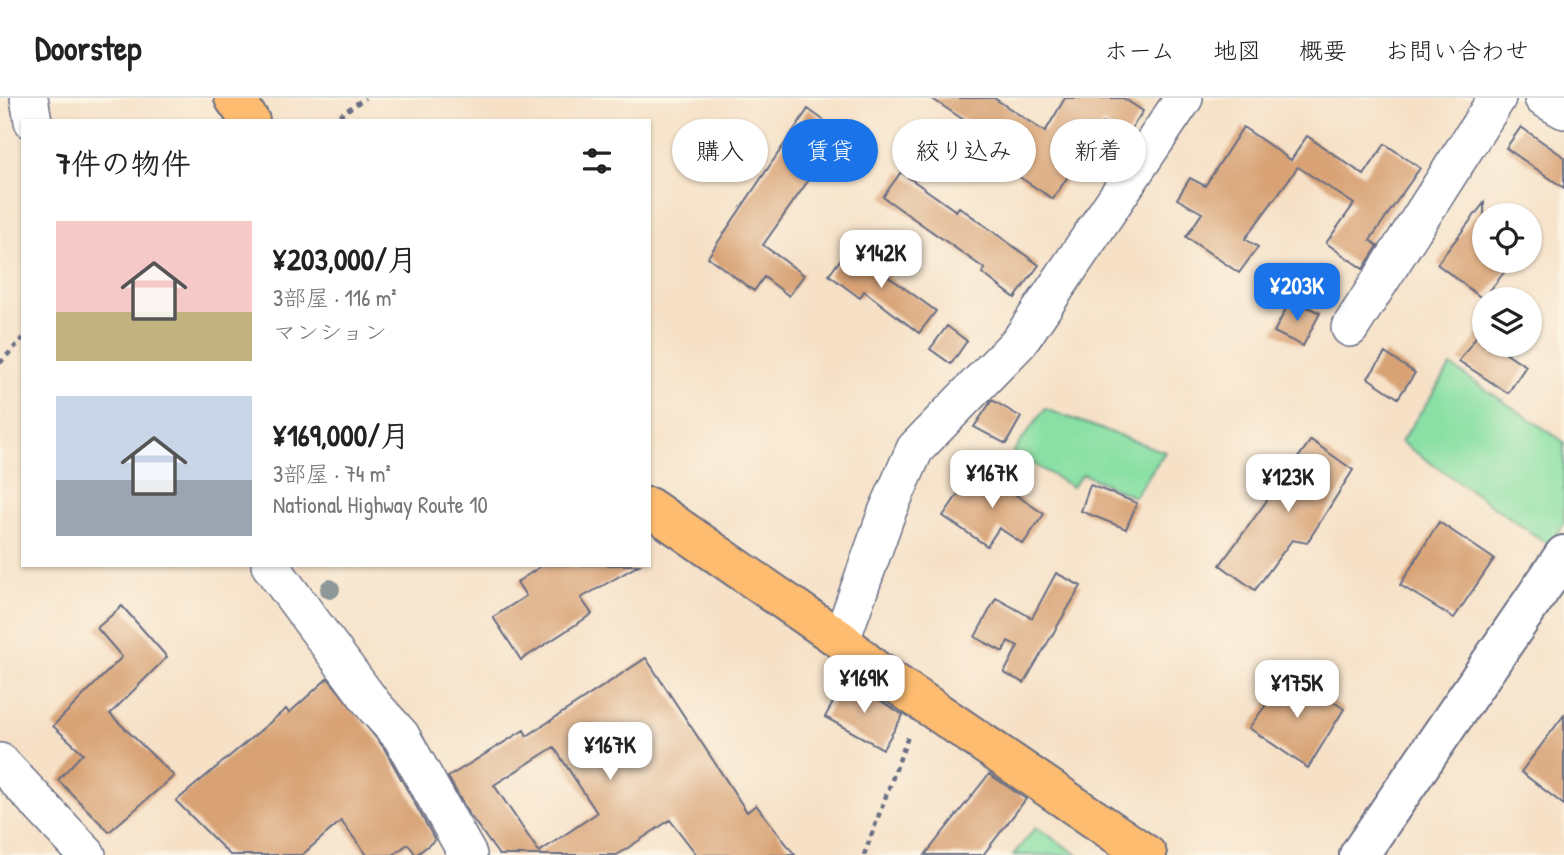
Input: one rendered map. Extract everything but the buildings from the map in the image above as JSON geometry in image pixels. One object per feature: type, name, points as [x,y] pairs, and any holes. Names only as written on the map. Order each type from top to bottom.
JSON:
[{"type":"highway","points":[[234,98],[249,119]]},
{"type":"highway","points":[[651,508],[841,640],[873,668],[1147,855]]},
{"type":"street","points":[[29,98],[33,119]]},
{"type":"street","points":[[1350,328],[1497,98]]},
{"type":"street","points":[[1543,98],[1564,110]]},
{"type":"street","points":[[841,640],[887,512],[915,449],[1020,341],[1175,101]]},
{"type":"street","points":[[1359,855],[1564,555]]},
{"type":"street","points":[[271,567],[374,706],[401,736],[468,855]]},
{"type":"street","points":[[0,762],[87,855]]},
{"type":"path","points":[[334,119],[365,98]]},
{"type":"path","points":[[0,363],[21,340]]},
{"type":"path","points":[[864,855],[921,701]]},
{"type":"green space","points":[[1451,366],[1564,442],[1564,524],[1549,545],[1401,442]]},
{"type":"green space","points":[[1045,409],[1165,452],[1134,497],[1083,474],[1072,487],[1013,452]]},
{"type":"green space","points":[[1036,827],[1078,855],[1013,855]]}]
